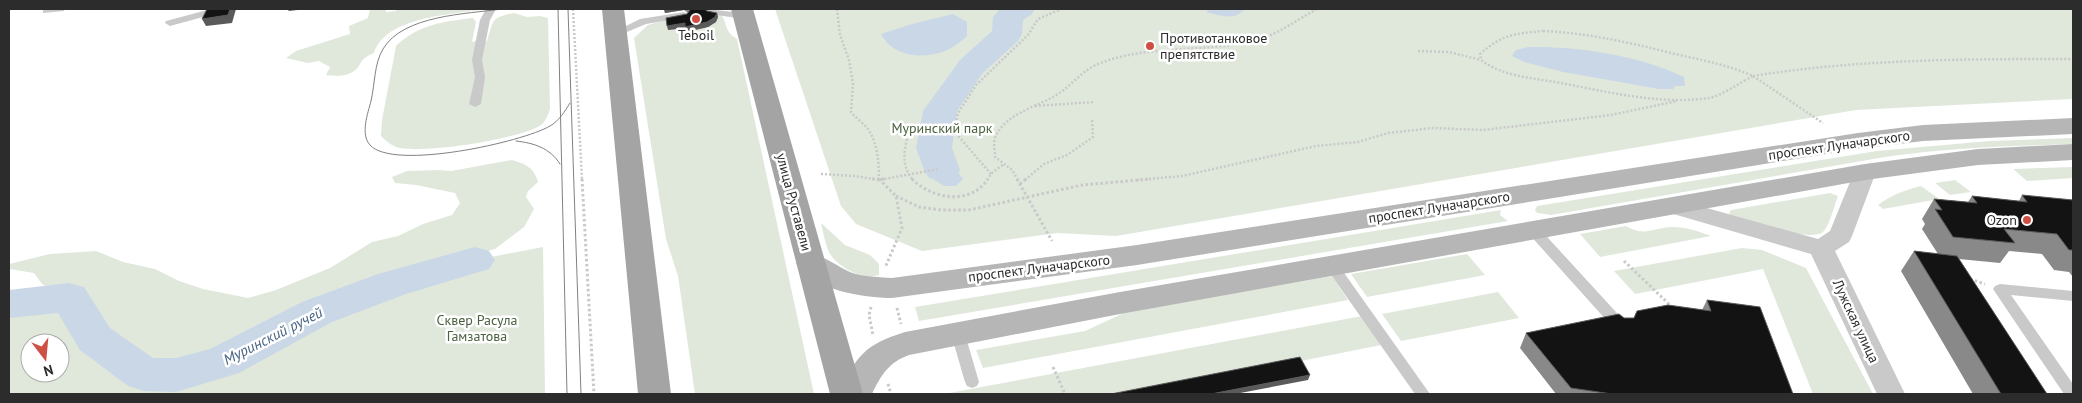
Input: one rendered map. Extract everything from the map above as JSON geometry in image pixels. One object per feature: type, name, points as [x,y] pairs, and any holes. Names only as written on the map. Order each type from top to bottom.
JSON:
[{"type":"main road","points":[[613,9],[655,394]]},
{"type":"main road","name":"улица Руставели","points":[[743,12],[846,394]]},
{"type":"main road","name":"проспект Луначарского","points":[[811,263],[830,276],[887,298],[892,288],[1137,255],[1858,141],[1923,133],[2073,126]]},
{"type":"main road","points":[[856,394],[866,369],[879,356],[890,349],[905,344],[1865,172],[1978,157],[2073,152]]},
{"type":"main road","points":[[1512,195],[1510,202],[1513,211],[1533,230]]},
{"type":"street","points":[[1671,206],[1821,248],[1840,236],[1865,172]]},
{"type":"street","name":"Лужская улица","points":[[1821,248],[1891,394]]},
{"type":"lane","points":[[48,9],[47,11],[60,9]]},
{"type":"lane","points":[[170,23],[221,9]]},
{"type":"lane","points":[[475,104],[480,77],[477,60],[485,20],[491,9]]},
{"type":"lane","points":[[712,10],[743,12]]},
{"type":"lane","points":[[616,34],[644,21],[663,15],[684,15]]},
{"type":"lane","points":[[1533,230],[1622,328]]},
{"type":"lane","points":[[1332,266],[1423,394]]},
{"type":"lane","points":[[2000,289],[2073,296]]},
{"type":"lane","points":[[2000,289],[2072,394]]},
{"type":"lane","points":[[958,334],[972,382]]},
{"type":"path","points":[[573,9],[594,394]]},
{"type":"path","points":[[837,9],[840,35],[849,60],[853,84],[852,112],[867,128],[872,138],[879,162],[879,180],[896,196],[919,207],[941,210],[969,210],[1082,185],[1182,176],[1316,146],[1358,142],[1388,133],[1433,128],[1484,130],[1611,115],[1682,100],[1711,98],[1753,76],[1797,69],[1930,60],[2073,59]]},
{"type":"path","points":[[991,174],[954,131],[958,113],[976,85],[1022,41],[1038,20],[1053,11],[1061,9]]},
{"type":"path","points":[[1052,241],[1012,170],[995,157],[994,140],[1012,117],[1030,106],[1053,97],[1096,64],[1116,57],[1156,49],[1211,46],[1258,39],[1273,34],[1317,9]]},
{"type":"path","points":[[1481,60],[1480,54],[1491,41],[1531,31],[1557,30],[1646,45],[1701,59],[1753,76],[1823,124]]},
{"type":"path","points":[[1418,51],[1449,52],[1481,60],[1490,67],[1511,74],[1629,96],[1682,100]]},
{"type":"path","points":[[1030,106],[1095,102]]},
{"type":"path","points":[[1020,184],[1044,164],[1067,155],[1093,137],[1092,118]]},
{"type":"path","points":[[908,135],[903,155],[908,175],[913,184],[939,196],[960,196],[979,190],[991,174],[1004,164]]},
{"type":"path","points":[[821,174],[855,176],[879,180],[939,169]]},
{"type":"path","points":[[896,196],[902,228],[894,251],[887,298],[901,325]]},
{"type":"path","points":[[1624,261],[1671,306]]},
{"type":"path","points":[[1962,276],[2000,289]]},
{"type":"path","points":[[887,298],[868,315],[891,394]]},
{"type":"path","points":[[1053,367],[1064,394]]},
{"type":"green space","points":[[370,9],[386,9],[386,12],[396,11],[396,9],[485,9],[422,19],[406,24],[392,31],[381,41],[374,53],[365,58],[357,69],[344,75],[326,75],[330,67],[319,61],[308,63],[286,58],[296,51],[350,34],[349,26],[368,18]]},
{"type":"green space","name":"Муринский парк","points":[[775,9],[2073,9],[2073,99],[1856,110],[1116,236],[1057,233],[922,251],[856,224],[841,206]]},
{"type":"green space","points":[[514,13],[527,17],[540,16],[548,18],[550,109],[547,118],[541,125],[530,130],[492,140],[426,149],[396,147],[381,136],[382,120],[396,46],[413,33],[432,25],[473,18],[476,22],[472,42],[481,39],[487,41],[494,21]]},
{"type":"green space","points":[[719,13],[729,32],[737,39],[814,394],[695,394],[678,276],[666,239],[634,38],[648,25],[666,20],[668,30],[686,28],[687,32],[708,27],[716,22],[718,16],[716,16]]},
{"type":"green space","points":[[2073,138],[2073,144],[1956,149],[1885,157],[1551,215],[1537,213],[1535,210],[1537,206],[1877,151],[1989,141]]},
{"type":"green space","points":[[512,160],[528,167],[536,177],[538,182],[528,191],[526,197],[534,209],[524,227],[495,249],[393,280],[314,309],[219,359],[182,368],[153,368],[106,333],[74,294],[52,289],[42,284],[34,273],[9,269],[9,264],[50,254],[96,251],[123,262],[155,269],[179,281],[203,289],[248,298],[276,290],[330,268],[372,242],[398,236],[423,224],[452,215],[460,203],[455,193],[395,183],[392,177],[407,171],[451,171]]},
{"type":"green space","points":[[2073,167],[2073,178],[2027,181],[2013,169]]},
{"type":"green space","points":[[1955,180],[1971,192],[1950,195],[1935,183]]},
{"type":"green space","points":[[1921,186],[1939,199],[1883,209],[1878,205],[1898,193]]},
{"type":"green space","points":[[1830,193],[1838,196],[1834,210],[1823,232],[1816,235],[1778,230],[1731,216],[1729,213],[1731,210]]},
{"type":"green space","points":[[1501,210],[1500,215],[1508,221],[919,321],[915,307]]},
{"type":"green space","points":[[821,223],[845,245],[870,255],[879,264],[879,275],[865,276],[857,274],[837,262],[828,250]]},
{"type":"green space","points":[[1626,226],[1638,231],[1672,227],[1682,228],[1711,236],[1600,257],[1580,234]]},
{"type":"green space","name":"Сквер Расула Гамзатова","points":[[543,247],[545,394],[9,394],[9,304],[68,297],[95,339],[144,374],[176,375],[223,362],[317,312],[392,284],[475,260]]},
{"type":"green space","points":[[1742,248],[1762,250],[1806,268],[1873,394],[1813,394],[1763,269],[1635,294],[1614,271]]},
{"type":"green space","points":[[1467,254],[1485,275],[1367,297],[1351,274]]},
{"type":"green space","points":[[1332,276],[1348,300],[983,368],[976,350],[1085,331],[1126,312]]},
{"type":"green space","points":[[1498,292],[1519,318],[1401,341],[1382,314]]},
{"type":"green space","points":[[1362,316],[1381,345],[1136,394],[944,394]]},
{"type":"water","points":[[1209,9],[1244,9],[1236,15],[1221,16],[1206,12]]},
{"type":"water","points":[[953,14],[967,22],[967,36],[953,47],[942,52],[923,55],[903,53],[887,42],[881,34],[912,24]]},
{"type":"water","points":[[1528,47],[1567,48],[1608,53],[1666,69],[1684,77],[1685,86],[1675,86],[1673,89],[1659,89],[1563,72],[1524,62],[1512,56],[1516,50]]},
{"type":"water","points":[[934,148],[951,163],[963,179],[956,186],[944,186],[933,179],[929,163]]},
{"type":"building","points":[[207,9],[230,9],[228,15],[202,19]]},
{"type":"building","points":[[688,9],[704,9],[717,13],[715,17],[707,22],[685,27],[685,23],[667,26],[666,18],[687,14],[690,10]]},
{"type":"building","points":[[2022,195],[2073,200],[2073,250],[2069,250],[2057,234],[2004,229],[2015,243],[1953,237],[1935,209],[1942,210],[1934,199],[1977,203],[1972,196],[2027,202]]},
{"type":"building","points":[[1914,251],[1957,256],[2047,394],[2001,394]]},
{"type":"building","points":[[1707,300],[1760,307],[1793,394],[1612,394],[1571,388],[1526,333],[1619,314],[1624,318],[1634,318],[1637,311],[1668,305],[1711,311]]},
{"type":"building","points":[[1300,357],[1310,375],[1211,394],[1111,394]]},
{"type":"waterway","name":"Муринский ручей","points":[[942,170],[934,148],[940,111],[971,67],[1007,34],[1008,17],[1020,9]]},
{"type":"waterway","name":"Муринский ручей","points":[[9,304],[69,297],[95,339],[144,374],[176,375],[223,362],[317,312],[392,284],[475,260]]},
{"type":"tram line","points":[[502,9],[437,18],[405,29],[392,38],[383,49],[376,68],[365,129],[367,140],[370,145],[383,152],[404,155],[430,155],[487,146],[514,139],[550,126],[561,117]]},
{"type":"tram line","points":[[558,9],[561,117]]},
{"type":"tram line","points":[[568,9],[581,394]]},
{"type":"tram line","points":[[561,117],[570,103]]},
{"type":"tram line","points":[[561,117],[567,394]]},
{"type":"tram line","points":[[516,141],[541,147],[556,158],[560,164]]},
{"type":"place","name":"Teboil","points":[[696,19]]},
{"type":"place","name":"Противотанковое препятствие","points":[[1150,46]]},
{"type":"place","name":"Ozon","points":[[2027,220]]}]
